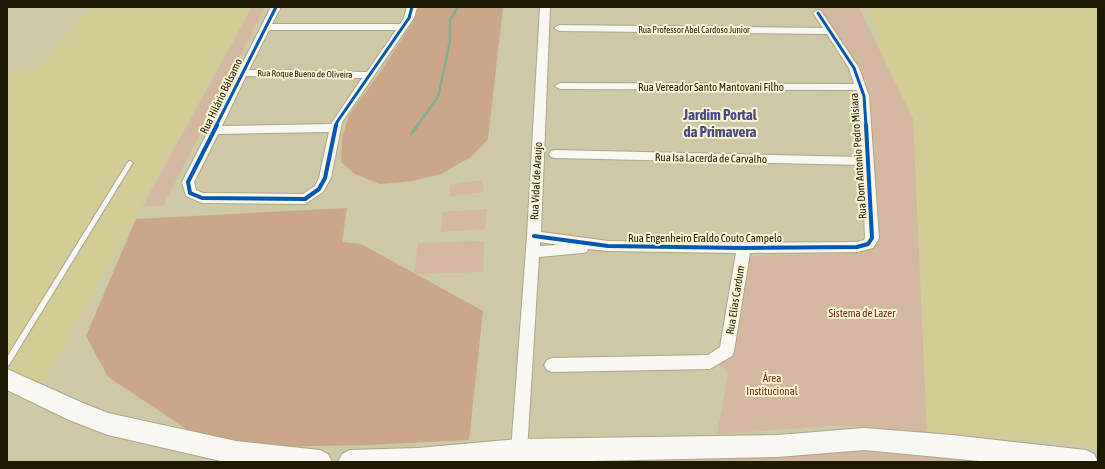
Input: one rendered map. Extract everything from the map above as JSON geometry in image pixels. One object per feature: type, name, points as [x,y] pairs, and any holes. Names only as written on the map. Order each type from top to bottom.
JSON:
[{"type":"main road","points":[[7,379],[76,412],[108,424],[236,453],[320,462]]},
{"type":"main road","points":[[350,462],[418,460],[520,451],[778,446],[864,439],[952,446],[1086,462]]},
{"type":"street","name":"Rua Hilário Bálsamo","points":[[276,7],[241,73],[188,182],[190,193],[202,198],[305,199],[319,189],[325,178],[335,128]]},
{"type":"street","points":[[214,130],[335,128],[337,122],[409,18],[412,7]]},
{"type":"street","name":"Rua Vidal de Araujo","points":[[520,451],[534,236],[545,7]]},
{"type":"street","name":"Rua Dom Antonio Pedro Misiara","points":[[818,14],[854,68],[862,87],[864,96],[872,238]]},
{"type":"street","points":[[265,27],[403,27]]},
{"type":"street","name":"Rua Professor Abel Cardoso Junior","points":[[559,28],[829,31]]},
{"type":"street","name":"Rua Roque Bueno de Oliveira","points":[[241,73],[369,75]]},
{"type":"street","name":"Rua Vereador Santo Mantovani Filho","points":[[560,86],[862,87]]},
{"type":"street","name":"Rua Isa Lacerda de Carvalho","points":[[555,154],[868,161]]},
{"type":"street","name":"Rua Engenheiro Eraldo Couto Campelo","points":[[534,236],[608,246]]},
{"type":"street","name":"Rua Engenheiro Eraldo Couto Campelo","points":[[532,252],[608,246],[744,248],[857,247],[868,244],[872,238]]},
{"type":"street","name":"Rua Elias Cardum","points":[[552,365],[710,362],[727,351],[744,248]]},
{"type":"lane","points":[[7,363],[130,163]]},
{"type":"shaded area","points":[[90,7],[251,7],[43,384],[7,368],[7,72],[36,71]]},
{"type":"shaded area","points":[[418,7],[503,7],[488,139],[471,157],[441,174],[413,181],[380,184],[355,174],[341,162],[342,138],[349,115],[381,71],[413,22]]},
{"type":"shaded area","points":[[864,7],[1098,7],[1098,450],[1072,442],[927,436],[913,119],[875,40],[882,39]]},
{"type":"shaded area","points":[[347,208],[342,242],[361,244],[483,311],[469,440],[368,445],[265,447],[194,434],[108,377],[86,336],[136,219]]},
{"type":"green space","points":[[252,7],[265,7],[163,206],[143,206]]},
{"type":"green space","name":"Sistema de Lazer","points":[[811,8],[859,8],[913,119],[927,436],[854,426],[832,426],[717,434],[728,375],[724,367],[716,364],[728,356],[749,260],[752,256],[855,253],[869,249],[876,227],[866,82],[823,14]]},
{"type":"green space","points":[[482,180],[484,192],[450,197],[450,185]]},
{"type":"green space","points":[[487,209],[485,229],[440,232],[443,212]]},
{"type":"green space","points":[[484,241],[483,272],[414,274],[418,243]]},
{"type":"green space","points":[[837,451],[908,453],[1008,462],[578,462]]},
{"type":"waterway","points":[[417,126],[438,97],[450,41],[450,20],[458,7]]},
{"type":"waterway","points":[[411,134],[418,125]]},
{"type":"cycle path","points":[[276,7],[188,182],[190,193],[202,198],[305,199],[319,189],[325,178],[337,122],[409,18],[412,7]]},
{"type":"cycle path","points":[[534,236],[608,246],[744,248],[857,247],[868,244],[872,238],[864,96],[854,68],[818,13]]},
{"type":"district","name":"Jardim Portal da Primavera","points":[[720,122]]},
{"type":"park label","name":"Área Institucional","points":[[772,384]]}]
